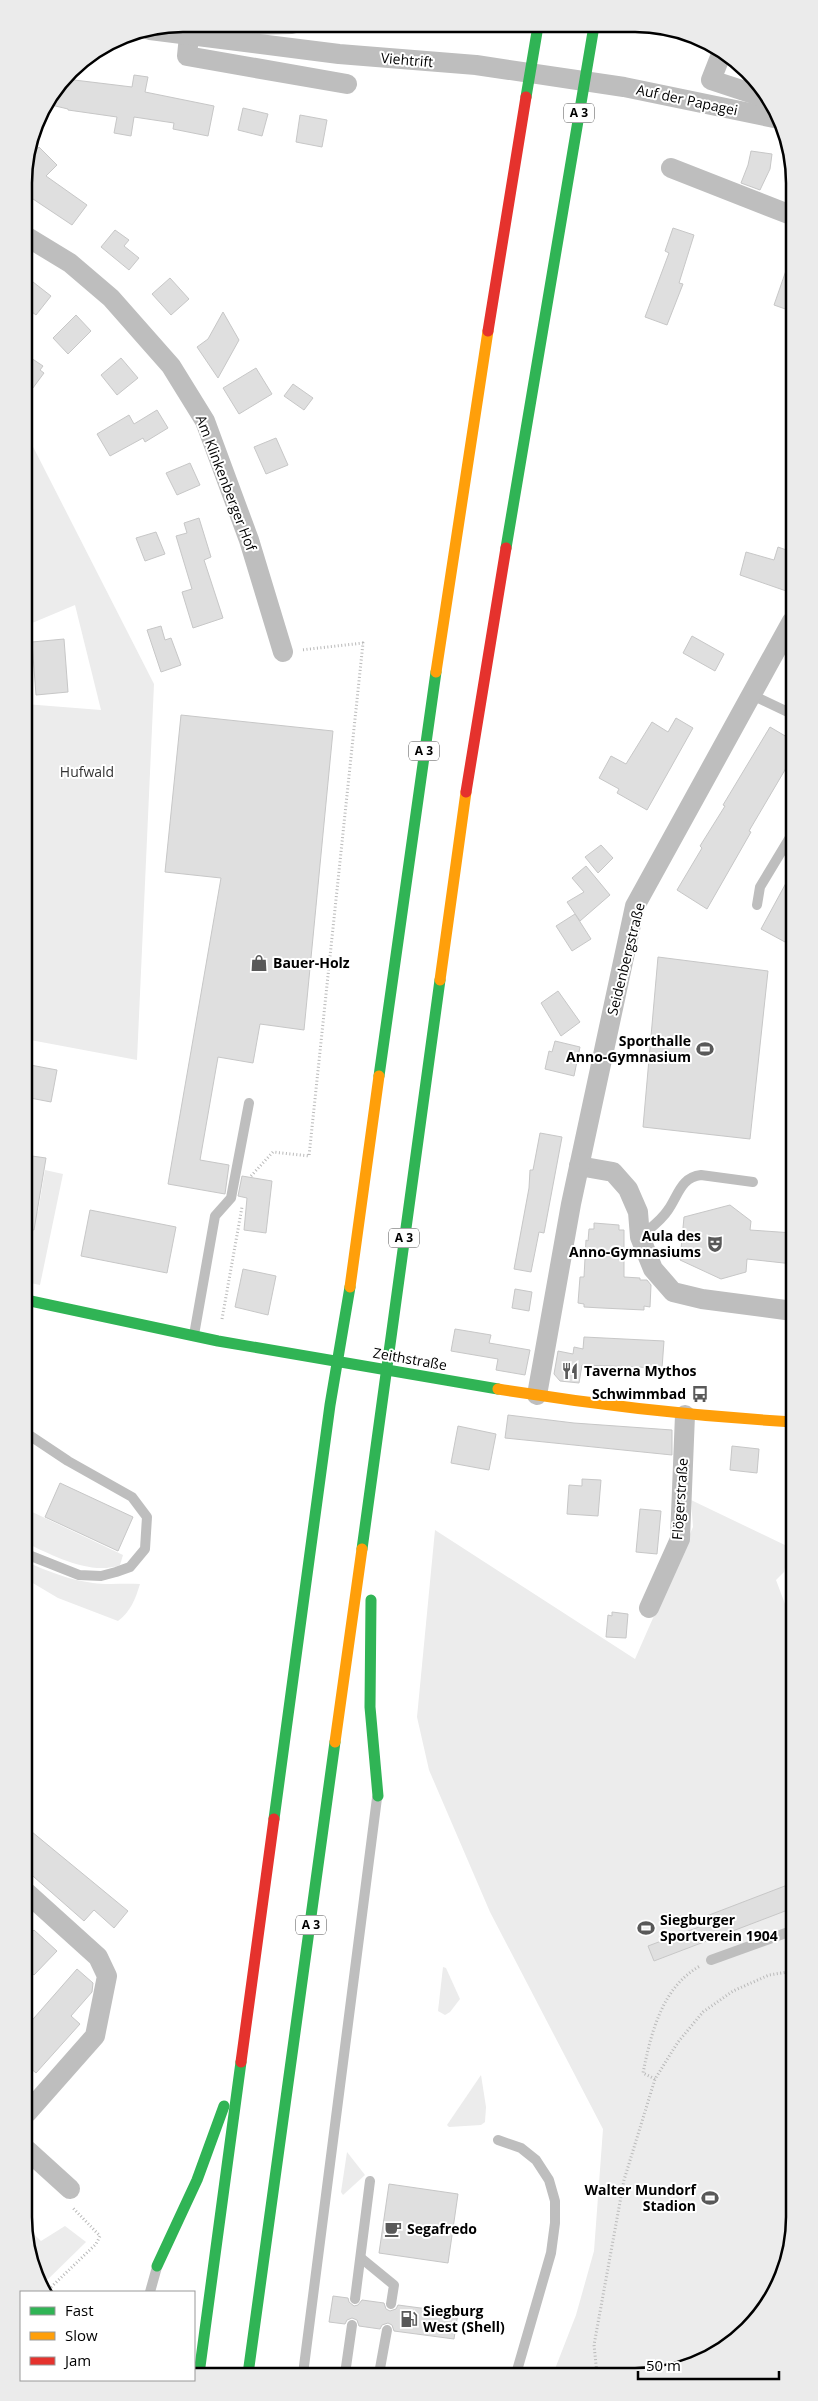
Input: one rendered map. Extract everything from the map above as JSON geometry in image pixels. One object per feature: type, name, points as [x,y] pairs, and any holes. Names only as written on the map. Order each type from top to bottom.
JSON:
[{"type":"main road","name":"A 3","points":[[200,2368],[330,1405],[346,1312],[424,748],[510,191],[537,33]]},
{"type":"main road","name":"A 3","points":[[249,2368],[474,735],[593,33]]},
{"type":"main road","name":"Zeithstraße","points":[[32,1301],[218,1341],[537,1395],[685,1414],[785,1421]]},
{"type":"main road","points":[[373,1476],[375,1544]]},
{"type":"main road","points":[[372,1588],[370,1707],[378,1796]]},
{"type":"main road","points":[[157,2266],[197,2180],[243,2055]]},
{"type":"street","name":"Viehtrift","points":[[171,33],[339,54],[476,66],[624,87]]},
{"type":"street","points":[[202,33],[189,36],[187,56],[346,84]]},
{"type":"street","points":[[719,58],[711,80],[757,95]]},
{"type":"street","name":"Auf der Papagei","points":[[624,87],[771,117]]},
{"type":"street","points":[[670,168],[786,214]]},
{"type":"street","name":"Am Klinkenberger Hof","points":[[33,240],[70,263],[111,298],[171,366],[205,421],[249,540],[283,652]]},
{"type":"street","name":"Seidenbergstraße","points":[[537,1395],[579,1166],[635,906],[786,632]]},
{"type":"street","points":[[579,1166],[613,1172],[628,1188],[638,1212],[640,1237],[653,1269],[673,1292],[698,1298],[785,1310]]},
{"type":"street","name":"Flögerstraße","points":[[649,1608],[680,1539],[685,1414]]},
{"type":"street","points":[[32,1898],[98,1957],[107,1976],[95,2036],[32,2107]]},
{"type":"street","points":[[32,2156],[70,2189]]},
{"type":"lane","points":[[752,695],[786,711]]},
{"type":"lane","points":[[757,905],[760,887],[786,844]]},
{"type":"lane","points":[[193,1336],[214,1216],[231,1198],[249,1103]]},
{"type":"lane","points":[[640,1237],[668,1210],[684,1182],[692,1176],[700,1175],[753,1182]]},
{"type":"lane","points":[[32,1437],[68,1461],[132,1497],[147,1517],[145,1549],[130,1567],[116,1572],[100,1576],[79,1576],[32,1557]]},
{"type":"lane","points":[[304,2368],[378,1796]]},
{"type":"lane","points":[[711,1960],[785,1933]]},
{"type":"lane","points":[[498,2140],[521,2148],[536,2160],[549,2180],[555,2201],[555,2223],[551,2253],[518,2368]]},
{"type":"lane","points":[[355,2299],[370,2181]]},
{"type":"lane","points":[[361,2258],[394,2285],[391,2304]]},
{"type":"lane","points":[[150,2291],[157,2266]]},
{"type":"lane","points":[[346,2368],[352,2325]]},
{"type":"lane","points":[[380,2368],[387,2330]]},
{"type":"path","points":[[247,1179],[273,1152],[309,1156],[363,643],[283,652]]},
{"type":"path","points":[[218,1341],[244,1198]]},
{"type":"path","points":[[655,2079],[643,2073],[654,2031],[670,1992],[690,1971],[711,1960]]},
{"type":"path","points":[[596,2368],[594,2345],[624,2180],[655,2079],[678,2042],[703,2012],[733,1991],[769,1975],[785,1972]]},
{"type":"path","points":[[50,2288],[96,2244],[100,2236],[71,2206],[70,2189]]},
{"type":"green space","name":"Hufwald","points":[[33,446],[154,684],[137,1060],[33,1040],[33,705],[101,710],[75,605],[33,623]]},
{"type":"green space","points":[[45,1170],[63,1174],[40,1285],[32,1283],[32,1211],[38,1212]]},
{"type":"green space","name":"Siegburger Sportverein 1904","points":[[691,1500],[785,1545],[784,1572],[776,1580],[785,1605],[784,2238],[774,2276],[765,2293],[748,2317],[719,2343],[693,2357],[664,2366],[555,2368],[576,2315],[594,2251],[603,2129],[490,1912],[429,1770],[417,1717],[435,1530],[635,1659],[693,1527]]},
{"type":"green space","points":[[32,1512],[123,1555],[120,1565],[109,1568],[84,1566],[32,1546]]},
{"type":"green space","points":[[32,1564],[84,1582],[140,1584],[132,1605],[118,1621],[58,1598],[32,1583]]},
{"type":"green space","points":[[443,1967],[446,1968],[460,1999],[450,2012],[445,2015],[438,2011]]},
{"type":"green space","points":[[481,2075],[486,2107],[485,2122],[481,2125],[449,2127],[447,2125]]},
{"type":"green space","points":[[347,2152],[365,2175],[343,2195],[341,2192]]},
{"type":"green space","points":[[65,2226],[86,2242],[46,2281],[40,2266],[34,2234],[41,2241]]},
{"type":"building","points":[[134,75],[148,77],[145,92],[214,106],[208,136],[173,129],[174,123],[134,117],[131,136],[114,133],[117,117],[68,110],[54,106],[74,80],[132,87]]},
{"type":"building","points":[[243,108],[268,114],[262,136],[238,130]]},
{"type":"building","points":[[300,115],[327,120],[322,147],[296,142]]},
{"type":"building","points":[[39,147],[57,165],[46,176],[87,205],[72,225],[33,199],[33,173],[36,150]]},
{"type":"building","points":[[751,151],[772,154],[770,169],[760,190],[741,183]]},
{"type":"building","points":[[673,228],[694,235],[679,283],[683,284],[667,325],[645,317],[669,253],[665,251]]},
{"type":"building","points":[[115,230],[129,240],[124,246],[139,258],[129,270],[101,247]]},
{"type":"building","points":[[786,271],[786,309],[774,305]]},
{"type":"building","points":[[170,278],[189,299],[171,315],[152,294]]},
{"type":"building","points":[[33,282],[51,296],[36,315],[33,313]]},
{"type":"building","points":[[223,312],[239,340],[218,378],[197,347],[208,339]]},
{"type":"building","points":[[76,315],[91,331],[68,354],[53,338]]},
{"type":"building","points":[[121,358],[138,378],[117,395],[101,375]]},
{"type":"building","points":[[33,359],[43,366],[40,370],[44,373],[33,388]]},
{"type":"building","points":[[256,368],[272,394],[239,414],[223,388]]},
{"type":"building","points":[[293,384],[313,398],[304,410],[284,396]]},
{"type":"building","points":[[157,410],[168,428],[145,442],[143,438],[110,456],[97,434],[129,415],[134,424]]},
{"type":"building","points":[[276,438],[288,465],[266,474],[254,447]]},
{"type":"building","points":[[190,463],[200,485],[177,495],[166,473]]},
{"type":"building","points":[[199,518],[211,557],[204,560],[223,618],[193,628],[182,592],[192,589],[176,536],[187,533],[184,523]]},
{"type":"building","points":[[156,532],[165,554],[145,561],[136,538]]},
{"type":"building","points":[[778,547],[786,550],[786,591],[740,575],[746,552],[774,560]]},
{"type":"building","points":[[161,626],[165,640],[171,638],[181,665],[161,672],[147,630]]},
{"type":"building","points":[[692,636],[724,654],[715,671],[683,653]]},
{"type":"building","points":[[64,639],[68,692],[36,695],[33,642]]},
{"type":"building","name":"Bauer-Holz","points":[[181,715],[333,731],[304,1030],[260,1024],[253,1063],[218,1057],[200,1160],[229,1165],[225,1194],[168,1184],[221,878],[165,872]]},
{"type":"building","points":[[676,718],[693,728],[647,810],[617,793],[619,789],[599,778],[611,756],[626,764],[652,722],[668,732]]},
{"type":"building","points":[[770,727],[786,736],[786,769],[749,831],[751,832],[707,909],[677,890],[702,848],[700,846],[725,806],[723,805]]},
{"type":"building","points":[[601,845],[613,858],[598,873],[585,857]]},
{"type":"building","points":[[586,866],[610,895],[580,921],[567,902],[584,892],[572,878]]},
{"type":"building","points":[[786,884],[785,942],[761,929]]},
{"type":"building","points":[[575,914],[591,939],[572,951],[556,926]]},
{"type":"building","name":"Sporthalle Anno-Gymnasium","points":[[658,957],[768,971],[750,1139],[643,1127]]},
{"type":"building","points":[[558,991],[580,1022],[561,1036],[541,1003]]},
{"type":"building","points":[[555,1041],[580,1047],[574,1076],[545,1069],[549,1051],[552,1052]]},
{"type":"building","points":[[33,1065],[57,1070],[51,1102],[33,1098]]},
{"type":"building","points":[[540,1133],[562,1137],[544,1233],[539,1232],[531,1272],[514,1269],[529,1188],[530,1170],[533,1170]]},
{"type":"building","points":[[33,1156],[46,1158],[34,1230],[32,1230]]},
{"type":"building","points":[[242,1176],[272,1181],[266,1233],[244,1230],[247,1198],[238,1196]]},
{"type":"building","name":"Aula des Anno-Gymnasiums","points":[[730,1205],[751,1221],[750,1230],[785,1232],[785,1263],[747,1259],[746,1272],[721,1279],[680,1260],[684,1217]]},
{"type":"building","points":[[90,1210],[176,1227],[167,1273],[81,1256]]},
{"type":"building","points":[[594,1223],[619,1225],[619,1230],[624,1230],[624,1277],[647,1280],[651,1285],[650,1307],[644,1306],[644,1310],[584,1307],[584,1304],[578,1303],[580,1277],[584,1277],[586,1240],[588,1241],[589,1229],[594,1229]]},
{"type":"building","points":[[243,1269],[276,1276],[268,1315],[235,1307]]},
{"type":"building","points":[[515,1289],[532,1292],[529,1311],[512,1308]]},
{"type":"building","points":[[455,1329],[491,1335],[489,1343],[530,1350],[525,1375],[496,1370],[498,1359],[451,1351]]},
{"type":"building","points":[[584,1337],[664,1341],[662,1368],[582,1365],[579,1383],[560,1381],[554,1374],[558,1351],[573,1354],[574,1347],[583,1349]]},
{"type":"building","points":[[508,1415],[574,1423],[672,1430],[672,1455],[505,1438]]},
{"type":"building","points":[[458,1426],[496,1434],[489,1470],[451,1463]]},
{"type":"building","points":[[732,1446],[759,1449],[757,1473],[730,1470]]},
{"type":"building","points":[[582,1479],[601,1480],[598,1516],[567,1514],[569,1485],[582,1486]]},
{"type":"building","points":[[60,1483],[133,1517],[118,1551],[45,1517]]},
{"type":"building","points":[[640,1509],[661,1511],[657,1554],[636,1552]]},
{"type":"building","points":[[612,1612],[628,1614],[626,1638],[606,1637],[608,1615],[612,1616]]},
{"type":"building","points":[[32,1832],[128,1911],[114,1928],[94,1910],[84,1921],[32,1875]]},
{"type":"building","points":[[785,1886],[785,1911],[654,1961],[648,1946],[707,1924],[704,1917]]},
{"type":"building","points":[[34,1930],[57,1951],[34,1975],[32,1973],[32,1932]]},
{"type":"building","points":[[77,1969],[93,1983],[92,1992],[71,2016],[80,2024],[36,2073],[32,2070],[32,2020]]},
{"type":"building","points":[[389,2184],[458,2194],[448,2263],[379,2253]]},
{"type":"building","points":[[333,2296],[348,2298],[349,2302],[354,2306],[358,2305],[362,2300],[384,2303],[386,2309],[390,2311],[396,2309],[398,2305],[458,2313],[454,2339],[394,2331],[392,2325],[388,2323],[382,2325],[380,2329],[359,2326],[357,2320],[352,2318],[347,2320],[345,2324],[329,2322]]},
{"type":"traffic: fast","points":[[526,97],[537,33]]},
{"type":"traffic: fast","points":[[506,548],[593,33]]},
{"type":"traffic: fast","points":[[379,1076],[436,672]]},
{"type":"traffic: fast","points":[[362,1549],[440,980]]},
{"type":"traffic: fast","points":[[274,1819],[330,1405],[350,1287]]},
{"type":"traffic: fast","points":[[32,1301],[218,1341],[498,1389]]},
{"type":"traffic: fast","points":[[371,1600],[370,1707],[378,1796]]},
{"type":"traffic: fast","points":[[249,2368],[335,1742]]},
{"type":"traffic: fast","points":[[200,2368],[241,2062]]},
{"type":"traffic: fast","points":[[157,2266],[197,2180],[224,2106]]},
{"type":"traffic: slow","points":[[436,672],[488,331]]},
{"type":"traffic: slow","points":[[440,980],[466,792]]},
{"type":"traffic: slow","points":[[350,1287],[379,1076]]},
{"type":"traffic: slow","points":[[498,1389],[645,1409],[785,1421]]},
{"type":"traffic: slow","points":[[335,1742],[362,1549]]},
{"type":"traffic: jam","points":[[488,331],[526,97]]},
{"type":"traffic: jam","points":[[466,792],[506,548]]},
{"type":"traffic: jam","points":[[241,2062],[274,1819]]},
{"type":"place","name":"Bauer-Holz","points":[[259,963]]},
{"type":"place","name":"Sporthalle Anno-Gymnasium","points":[[705,1049]]},
{"type":"place","name":"Aula des Anno-Gymnasiums","points":[[715,1244]]},
{"type":"place","name":"Taverna Mythos","points":[[570,1371]]},
{"type":"place","name":"Schwimmbad","points":[[700,1394]]},
{"type":"place","name":"Siegburger Sportverein 1904","points":[[646,1928]]},
{"type":"place","name":"Walter Mundorf Stadion","points":[[710,2198]]},
{"type":"place","name":"Segafredo","points":[[393,2229]]},
{"type":"place","name":"Siegburg West (Shell)","points":[[409,2319]]}]
